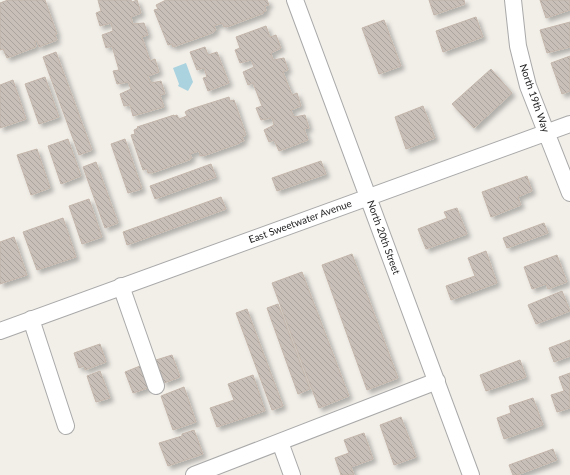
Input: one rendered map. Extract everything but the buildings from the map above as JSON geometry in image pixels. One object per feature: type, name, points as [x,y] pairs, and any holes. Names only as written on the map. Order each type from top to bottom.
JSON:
[{"type":"street","name":"North 20th Street","points":[[295,0],[369,196],[471,475]]},
{"type":"street","name":"North 19th Way","points":[[513,0],[518,46],[528,86],[570,193]]},
{"type":"street","name":"East Sweetwater Avenue","points":[[0,330],[570,124]]},
{"type":"street","points":[[121,286],[156,386]]},
{"type":"street","points":[[31,319],[66,426]]},
{"type":"street","points":[[194,475],[437,381]]},
{"type":"street","points":[[280,442],[292,475]]},
{"type":"water","points":[[186,63],[193,82],[188,91],[178,86],[179,84],[173,68]]}]
